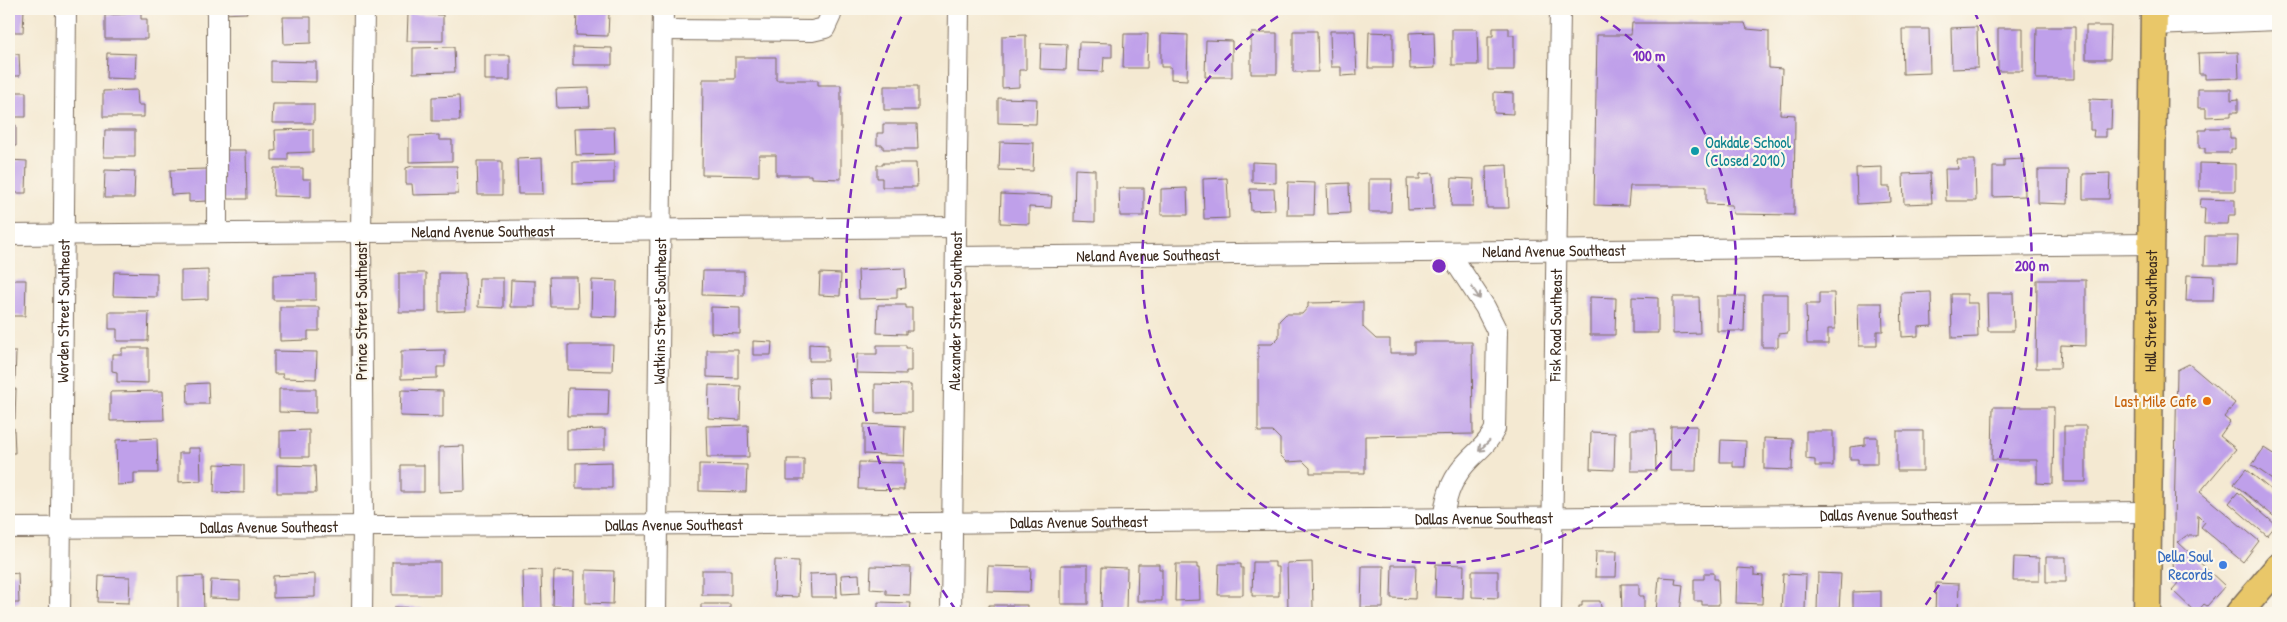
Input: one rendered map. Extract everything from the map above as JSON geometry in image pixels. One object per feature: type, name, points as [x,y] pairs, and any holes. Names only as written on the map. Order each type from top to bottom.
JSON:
[{"type":"main road","name":"Hall Street Southeast","points":[[2147,613],[2154,17]]},
{"type":"main road","points":[[2239,613],[2278,567]]},
{"type":"street","name":"Worden Street Southeast","points":[[60,613],[66,9]]},
{"type":"street","points":[[217,9],[217,232]]},
{"type":"street","name":"Prince Street Southeast","points":[[362,613],[364,525],[361,232],[364,9]]},
{"type":"street","name":"Watkins Street Southeast","points":[[656,613],[663,9]]},
{"type":"street","points":[[663,30],[812,31],[825,28],[831,15],[830,9]]},
{"type":"street","name":"Alexander Street Southeast","points":[[951,613],[959,9]]},
{"type":"street","name":"Fisk Road Southeast","points":[[1551,613],[1560,9]]},
{"type":"street","points":[[2154,17],[2278,20]]},
{"type":"street","name":"Neland Avenue Southeast","points":[[9,235],[956,227]]},
{"type":"street","name":"Neland Avenue Southeast","points":[[956,257],[2152,244]]},
{"type":"street","points":[[1444,518],[1446,496],[1453,482],[1463,466],[1490,441],[1496,430],[1497,332],[1485,306],[1449,252]]},
{"type":"street","name":"Dallas Avenue Southeast","points":[[9,528],[952,523],[2148,512]]},
{"type":"building","points":[[9,9],[24,9],[23,32],[9,32]]},
{"type":"building","points":[[125,9],[141,9],[141,19],[147,19],[147,39],[105,39],[105,15],[126,14]]},
{"type":"building","points":[[220,9],[246,9],[247,13],[220,14]]},
{"type":"building","points":[[577,12],[609,13],[608,36],[576,35]]},
{"type":"building","points":[[408,14],[443,15],[443,41],[407,41]]},
{"type":"building","points":[[283,17],[311,17],[311,43],[284,44]]},
{"type":"building","name":"Oakdale School (Closed 2010)","points":[[1632,23],[1745,23],[1747,29],[1769,31],[1769,68],[1782,69],[1780,114],[1795,115],[1794,215],[1733,214],[1732,205],[1706,204],[1706,186],[1630,186],[1628,206],[1594,205],[1597,35],[1631,35]]},
{"type":"building","points":[[2086,26],[2111,26],[2110,59],[2086,59]]},
{"type":"building","points":[[1977,27],[1978,68],[1952,69],[1951,28]]},
{"type":"building","points":[[2037,27],[2075,27],[2075,79],[2036,79]]},
{"type":"building","points":[[1493,28],[1509,28],[1509,35],[1514,35],[1514,70],[1488,70],[1488,36],[1493,36]]},
{"type":"building","points":[[1998,28],[2023,28],[2023,71],[1998,71]]},
{"type":"building","points":[[1452,29],[1477,29],[1478,65],[1452,65]]},
{"type":"building","points":[[1902,29],[1929,29],[1930,73],[1903,74]]},
{"type":"building","points":[[1293,31],[1317,31],[1318,72],[1293,72]]},
{"type":"building","points":[[1330,31],[1355,31],[1357,75],[1341,76],[1341,67],[1331,67]]},
{"type":"building","points":[[1369,32],[1393,33],[1393,68],[1368,68]]},
{"type":"building","points":[[1434,32],[1435,68],[1410,69],[1409,33]]},
{"type":"building","points":[[1251,33],[1277,33],[1277,74],[1251,74]]},
{"type":"building","points":[[1124,34],[1148,34],[1147,68],[1123,68]]},
{"type":"building","points":[[1161,34],[1188,35],[1187,80],[1171,79],[1171,67],[1161,67]]},
{"type":"building","points":[[1026,35],[1026,70],[1019,70],[1019,87],[1002,88],[1002,36]]},
{"type":"building","points":[[1206,40],[1232,41],[1232,77],[1205,77]]},
{"type":"building","points":[[1079,42],[1112,43],[1112,57],[1104,57],[1103,72],[1078,71]]},
{"type":"building","points":[[1041,43],[1067,44],[1066,70],[1040,69]]},
{"type":"building","points":[[454,47],[455,72],[413,73],[413,48]]},
{"type":"building","points":[[573,47],[612,48],[612,65],[573,65]]},
{"type":"building","points":[[2238,52],[2239,78],[2205,79],[2205,74],[2199,74],[2198,53]]},
{"type":"building","points":[[107,53],[136,54],[135,79],[106,78]]},
{"type":"building","points":[[19,54],[20,76],[9,76],[9,55]]},
{"type":"building","points":[[485,55],[510,55],[510,80],[485,80]]},
{"type":"building","points":[[735,57],[776,57],[776,80],[818,80],[818,85],[841,85],[841,179],[811,178],[811,175],[776,175],[776,155],[759,155],[759,176],[702,175],[703,79],[735,79]]},
{"type":"building","points":[[271,61],[316,62],[316,82],[271,81]]},
{"type":"building","points":[[884,86],[918,86],[918,110],[884,110]]},
{"type":"building","points":[[589,88],[590,107],[557,108],[556,89]]},
{"type":"building","points":[[2198,89],[2231,89],[2231,100],[2238,99],[2238,112],[2231,112],[2231,116],[2206,117],[2206,108],[2198,108]]},
{"type":"building","points":[[137,90],[138,105],[144,105],[144,117],[103,117],[103,91]]},
{"type":"building","points":[[9,92],[26,92],[26,117],[9,117]]},
{"type":"building","points":[[1494,92],[1513,93],[1513,114],[1494,113]]},
{"type":"building","points":[[459,96],[460,121],[432,121],[432,97]]},
{"type":"building","points":[[998,98],[1037,99],[1036,124],[998,123]]},
{"type":"building","points":[[2090,99],[2112,100],[2111,129],[2106,129],[2106,137],[2093,137],[2094,130],[2090,130]]},
{"type":"building","points":[[273,104],[314,104],[314,123],[272,123]]},
{"type":"building","points":[[883,124],[917,124],[918,149],[883,149],[883,145],[877,145],[877,133],[883,133]]},
{"type":"building","points":[[9,125],[16,125],[16,146],[9,146]]},
{"type":"building","points":[[614,127],[615,154],[576,155],[575,128]]},
{"type":"building","points":[[2206,128],[2230,128],[2230,138],[2235,138],[2235,149],[2231,149],[2231,153],[2205,153],[2205,148],[2199,148],[2199,130],[2206,130]]},
{"type":"building","points":[[313,129],[313,152],[288,153],[288,160],[272,160],[272,151],[276,151],[275,130]]},
{"type":"building","points":[[105,130],[135,130],[135,157],[104,157]]},
{"type":"building","points":[[439,135],[439,140],[452,140],[452,161],[409,162],[409,136]]},
{"type":"building","points":[[1000,142],[1034,143],[1033,171],[999,170]]},
{"type":"building","points":[[221,150],[246,150],[247,199],[222,199]]},
{"type":"building","points":[[542,158],[543,194],[518,194],[517,159]]},
{"type":"building","points":[[2024,159],[2025,196],[1993,197],[1993,167],[2004,167],[2004,160]]},
{"type":"building","points":[[9,160],[27,161],[26,193],[9,193]]},
{"type":"building","points":[[1957,160],[1975,160],[1976,201],[1946,201],[1945,169],[1958,169]]},
{"type":"building","points":[[477,161],[502,161],[502,195],[478,195]]},
{"type":"building","points":[[614,161],[614,183],[573,184],[573,162]]},
{"type":"building","points":[[1252,162],[1276,163],[1276,183],[1252,182]]},
{"type":"building","points":[[883,163],[916,163],[917,187],[882,187],[882,178],[877,178],[877,165],[883,165]]},
{"type":"building","points":[[2199,163],[2235,164],[2235,191],[2199,191]]},
{"type":"building","points":[[1507,165],[1509,208],[1487,208],[1486,166]]},
{"type":"building","points":[[412,166],[457,166],[458,194],[413,195],[412,184],[406,184],[406,168]]},
{"type":"building","points":[[1882,167],[1882,187],[1890,187],[1891,202],[1857,204],[1856,168]]},
{"type":"building","points":[[274,168],[303,168],[303,179],[311,179],[311,197],[273,196]]},
{"type":"building","points":[[207,169],[207,201],[189,202],[189,194],[171,195],[170,170]]},
{"type":"building","points":[[1075,169],[1095,170],[1095,222],[1074,221]]},
{"type":"building","points":[[105,170],[135,171],[134,198],[104,198]]},
{"type":"building","points":[[2038,170],[2069,170],[2068,204],[2038,203]]},
{"type":"building","points":[[1433,173],[1434,209],[1408,210],[1407,179],[1420,179],[1420,174]]},
{"type":"building","points":[[1930,173],[1932,203],[1904,204],[1903,174]]},
{"type":"building","points":[[2110,173],[2109,199],[2083,199],[2083,174]]},
{"type":"building","points":[[1227,178],[1229,218],[1204,219],[1203,179]]},
{"type":"building","points":[[1452,178],[1474,179],[1473,206],[1451,206]]},
{"type":"building","points":[[1369,179],[1392,179],[1391,212],[1369,212]]},
{"type":"building","points":[[1288,182],[1315,183],[1314,215],[1287,215]]},
{"type":"building","points":[[1349,183],[1350,213],[1328,214],[1327,184]]},
{"type":"building","points":[[1119,188],[1144,188],[1144,216],[1120,216]]},
{"type":"building","points":[[1187,188],[1188,215],[1161,215],[1161,189]]},
{"type":"building","points":[[1250,189],[1274,189],[1275,210],[1251,211]]},
{"type":"building","points":[[1001,194],[1052,196],[1051,208],[1029,207],[1029,224],[1000,223]]},
{"type":"building","points":[[2201,199],[2235,200],[2235,215],[2228,215],[2227,224],[2204,224],[2205,208],[2200,208]]},
{"type":"building","points":[[2205,236],[2238,236],[2237,265],[2204,265]]},
{"type":"building","points":[[905,268],[906,288],[897,289],[897,298],[859,299],[858,270]]},
{"type":"building","points":[[208,270],[208,299],[181,300],[181,271]]},
{"type":"building","points":[[703,271],[744,271],[744,296],[702,295]]},
{"type":"building","points":[[114,272],[157,273],[157,297],[113,296]]},
{"type":"building","points":[[399,273],[426,273],[426,312],[399,312]]},
{"type":"building","points":[[439,273],[465,273],[466,311],[439,312]]},
{"type":"building","points":[[820,273],[841,274],[840,296],[819,295]]},
{"type":"building","points":[[316,274],[316,300],[273,300],[273,275]]},
{"type":"building","points":[[2187,275],[2214,276],[2213,301],[2186,301]]},
{"type":"building","points":[[550,277],[577,277],[578,307],[551,307]]},
{"type":"building","points":[[479,278],[503,278],[503,308],[478,307]]},
{"type":"building","points":[[9,280],[26,280],[25,316],[11,316]]},
{"type":"building","points":[[511,280],[535,281],[535,307],[510,307]]},
{"type":"building","points":[[592,280],[617,281],[616,317],[591,316]]},
{"type":"building","points":[[2037,280],[2086,280],[2086,346],[2061,345],[2060,368],[2036,368]]},
{"type":"building","points":[[1931,292],[1932,326],[1918,327],[1918,336],[1902,337],[1901,293]]},
{"type":"building","points":[[1819,293],[1834,293],[1835,329],[1828,329],[1828,344],[1807,344],[1806,304],[1819,304]]},
{"type":"building","points":[[1987,293],[2013,293],[2014,331],[1988,331]]},
{"type":"building","points":[[1762,294],[1788,294],[1788,333],[1778,334],[1778,347],[1762,347]]},
{"type":"building","points":[[1951,294],[1967,294],[1967,303],[1977,303],[1978,337],[1952,338]]},
{"type":"building","points":[[1717,296],[1745,296],[1744,331],[1717,331]]},
{"type":"building","points":[[1590,297],[1616,298],[1615,335],[1590,335]]},
{"type":"building","points":[[1632,297],[1658,298],[1658,333],[1632,333]]},
{"type":"building","points":[[1673,297],[1699,297],[1700,333],[1673,334]]},
{"type":"building","points":[[1363,302],[1363,327],[1376,339],[1390,339],[1390,353],[1414,353],[1414,342],[1472,342],[1473,434],[1365,436],[1365,473],[1310,473],[1310,468],[1303,461],[1287,462],[1280,455],[1280,439],[1273,432],[1258,432],[1258,344],[1272,344],[1279,337],[1279,321],[1286,314],[1302,314],[1308,307],[1308,303]]},
{"type":"building","points":[[1858,303],[1882,303],[1883,331],[1877,331],[1877,346],[1859,346]]},
{"type":"building","points":[[878,305],[906,305],[906,308],[912,308],[912,331],[906,331],[906,334],[877,333]]},
{"type":"building","points":[[280,307],[319,307],[319,331],[308,331],[308,340],[280,341]]},
{"type":"building","points":[[711,307],[740,308],[740,334],[711,333]]},
{"type":"building","points":[[109,312],[149,312],[148,341],[117,341],[117,329],[109,329]]},
{"type":"building","points":[[753,341],[772,342],[771,355],[753,355]]},
{"type":"building","points":[[809,344],[828,345],[828,361],[809,361]]},
{"type":"building","points":[[568,345],[613,345],[612,371],[568,370]]},
{"type":"building","points":[[877,345],[906,345],[906,348],[911,348],[911,371],[906,371],[906,374],[856,373],[857,354],[877,354]]},
{"type":"building","points":[[122,348],[148,348],[148,383],[117,382],[117,372],[112,371],[112,354],[122,354]]},
{"type":"building","points":[[445,350],[445,367],[437,367],[437,378],[401,379],[401,351]]},
{"type":"building","points":[[707,350],[738,350],[738,378],[707,377]]},
{"type":"building","points":[[274,351],[317,352],[316,379],[283,378],[283,374],[274,374]]},
{"type":"building","points":[[9,352],[16,352],[15,380],[9,380]]},
{"type":"building","points":[[2189,364],[2235,403],[2224,417],[2230,422],[2220,436],[2236,449],[2200,492],[2259,541],[2243,562],[2201,527],[2205,522],[2198,515],[2197,536],[2186,536],[2178,542],[2225,586],[2207,606],[2204,604],[2196,613],[2172,590],[2179,582],[2173,577],[2177,370]]},
{"type":"building","points":[[809,378],[828,378],[829,397],[810,397]]},
{"type":"building","points":[[208,383],[209,404],[188,404],[187,384]]},
{"type":"building","points":[[875,384],[911,385],[911,412],[875,413]]},
{"type":"building","points":[[709,385],[741,386],[740,420],[708,418]]},
{"type":"building","points":[[568,388],[609,389],[608,416],[567,416]]},
{"type":"building","points":[[9,389],[16,389],[15,419],[9,419]]},
{"type":"building","points":[[279,389],[316,389],[316,413],[279,412]]},
{"type":"building","points":[[401,390],[443,391],[443,417],[400,416]]},
{"type":"building","points":[[163,391],[164,420],[110,421],[110,392]]},
{"type":"building","points":[[1993,407],[2054,407],[2053,484],[2037,483],[2037,460],[1992,460]]},
{"type":"building","points":[[864,424],[905,426],[904,456],[864,454]]},
{"type":"building","points":[[748,425],[749,457],[707,457],[706,426]]},
{"type":"building","points":[[1671,426],[1697,426],[1696,471],[1670,471]]},
{"type":"building","points":[[2064,426],[2086,426],[2086,482],[2064,482]]},
{"type":"building","points":[[9,428],[14,428],[15,453],[9,453]]},
{"type":"building","points":[[605,429],[605,449],[567,450],[567,430]]},
{"type":"building","points":[[1631,429],[1655,429],[1656,471],[1631,471]]},
{"type":"building","points":[[309,430],[309,457],[280,457],[280,431]]},
{"type":"building","points":[[1806,431],[1833,431],[1833,466],[1815,466],[1815,460],[1806,459]]},
{"type":"building","points":[[1897,431],[1923,431],[1923,471],[1897,471]]},
{"type":"building","points":[[1591,432],[1615,433],[1614,470],[1590,469]]},
{"type":"building","points":[[1865,437],[1877,437],[1877,464],[1858,464],[1858,459],[1850,459],[1850,447],[1865,445]]},
{"type":"building","points":[[157,438],[158,473],[134,473],[134,484],[117,485],[116,440]]},
{"type":"building","points":[[1764,438],[1793,439],[1792,470],[1764,469]]},
{"type":"building","points":[[1721,440],[1746,441],[1745,467],[1733,467],[1733,462],[1720,462]]},
{"type":"building","points":[[464,446],[465,491],[439,492],[439,447]]},
{"type":"building","points":[[188,448],[200,448],[201,481],[179,482],[179,453],[188,453]]},
{"type":"building","points":[[2264,448],[2278,457],[2278,483],[2252,465]]},
{"type":"building","points":[[787,459],[804,459],[804,480],[787,480]]},
{"type":"building","points":[[612,462],[612,488],[576,488],[576,463]]},
{"type":"building","points":[[859,462],[904,463],[904,490],[858,489]]},
{"type":"building","points":[[215,464],[244,465],[244,493],[214,492]]},
{"type":"building","points":[[699,464],[747,465],[746,492],[699,491]]},
{"type":"building","points":[[277,465],[315,466],[316,493],[277,493]]},
{"type":"building","points":[[401,465],[424,465],[424,492],[401,492]]},
{"type":"building","points":[[2246,469],[2278,496],[2277,519],[2234,484]]},
{"type":"building","points":[[2238,492],[2276,525],[2267,536],[2229,503]]},
{"type":"building","points":[[1596,551],[1617,551],[1616,577],[1595,577]]},
{"type":"building","points":[[2014,557],[2039,558],[2039,581],[2013,581]]},
{"type":"building","points":[[2046,557],[2066,557],[2066,582],[2046,582]]},
{"type":"building","points":[[775,560],[799,561],[798,597],[774,596]]},
{"type":"building","points":[[392,562],[440,562],[440,595],[392,595]]},
{"type":"building","points":[[1253,562],[1275,562],[1275,567],[1279,567],[1279,596],[1252,596]]},
{"type":"building","points":[[1312,562],[1313,609],[1288,610],[1287,563]]},
{"type":"building","points":[[1138,564],[1159,564],[1159,569],[1162,569],[1162,601],[1137,601]]},
{"type":"building","points":[[1176,564],[1197,564],[1197,568],[1199,568],[1200,600],[1175,601]]},
{"type":"building","points":[[1219,564],[1241,564],[1241,568],[1243,568],[1243,595],[1218,595]]},
{"type":"building","points":[[1436,564],[1464,565],[1463,598],[1435,597]]},
{"type":"building","points":[[1061,565],[1088,565],[1088,604],[1061,604]]},
{"type":"building","points":[[1392,565],[1416,565],[1415,599],[1391,598]]},
{"type":"building","points":[[871,566],[911,567],[910,595],[886,594],[886,590],[870,589]]},
{"type":"building","points":[[988,566],[1031,567],[1030,592],[987,591]]},
{"type":"building","points":[[1362,566],[1384,566],[1383,608],[1361,608]]},
{"type":"building","points":[[1102,567],[1127,568],[1126,611],[1101,611]]},
{"type":"building","points":[[1737,568],[1754,569],[1754,575],[1763,576],[1762,604],[1736,603]]},
{"type":"building","points":[[541,570],[542,609],[524,610],[523,571]]},
{"type":"building","points":[[586,570],[614,571],[613,604],[586,603]]},
{"type":"building","points":[[702,570],[731,570],[731,595],[702,595]]},
{"type":"building","points":[[554,571],[574,572],[573,607],[553,606]]},
{"type":"building","points":[[1472,571],[1498,571],[1498,598],[1472,597]]},
{"type":"building","points":[[18,573],[19,603],[9,603],[9,574]]},
{"type":"building","points":[[836,573],[837,597],[811,597],[810,574]]},
{"type":"building","points":[[1704,573],[1714,573],[1714,579],[1718,579],[1719,605],[1702,605],[1702,601],[1694,601],[1694,579],[1704,579]]},
{"type":"building","points":[[1818,573],[1841,574],[1839,612],[1817,611]]},
{"type":"building","points":[[315,574],[315,597],[273,598],[273,576]]},
{"type":"building","points":[[859,574],[860,593],[842,594],[841,575]]},
{"type":"building","points":[[1783,574],[1806,575],[1805,610],[1781,609]]},
{"type":"building","points":[[99,576],[130,577],[129,603],[98,602]]},
{"type":"building","points":[[203,576],[204,611],[178,612],[178,577]]},
{"type":"building","points":[[1659,577],[1676,578],[1675,584],[1683,585],[1680,613],[1656,612]]},
{"type":"building","points":[[211,580],[240,581],[240,599],[210,598]]},
{"type":"building","points":[[1936,583],[1959,584],[1958,613],[1935,613]]},
{"type":"building","points":[[1621,584],[1639,584],[1639,596],[1644,596],[1644,613],[1622,613]]},
{"type":"building","points":[[1881,591],[1881,613],[1853,613],[1853,592]]},
{"type":"building","points":[[1582,601],[1600,601],[1602,613],[1579,613],[1579,606],[1582,606]]},
{"type":"building","points":[[878,602],[911,603],[910,613],[878,613]]},
{"type":"building","points":[[701,604],[730,604],[730,613],[701,613]]},
{"type":"building","points":[[989,605],[1027,605],[1027,613],[989,613]]},
{"type":"building","points":[[395,607],[434,609],[434,613],[395,613]]},
{"type":"building","points":[[95,611],[129,611],[129,613],[95,613]]},
{"type":"place","name":"Oakdale School (Closed 2010)","points":[[1695,151]]},
{"type":"place","name":"Last Mile Cafe","points":[[2207,401]]},
{"type":"place","name":"Della Soul Records","points":[[2223,565]]}]
